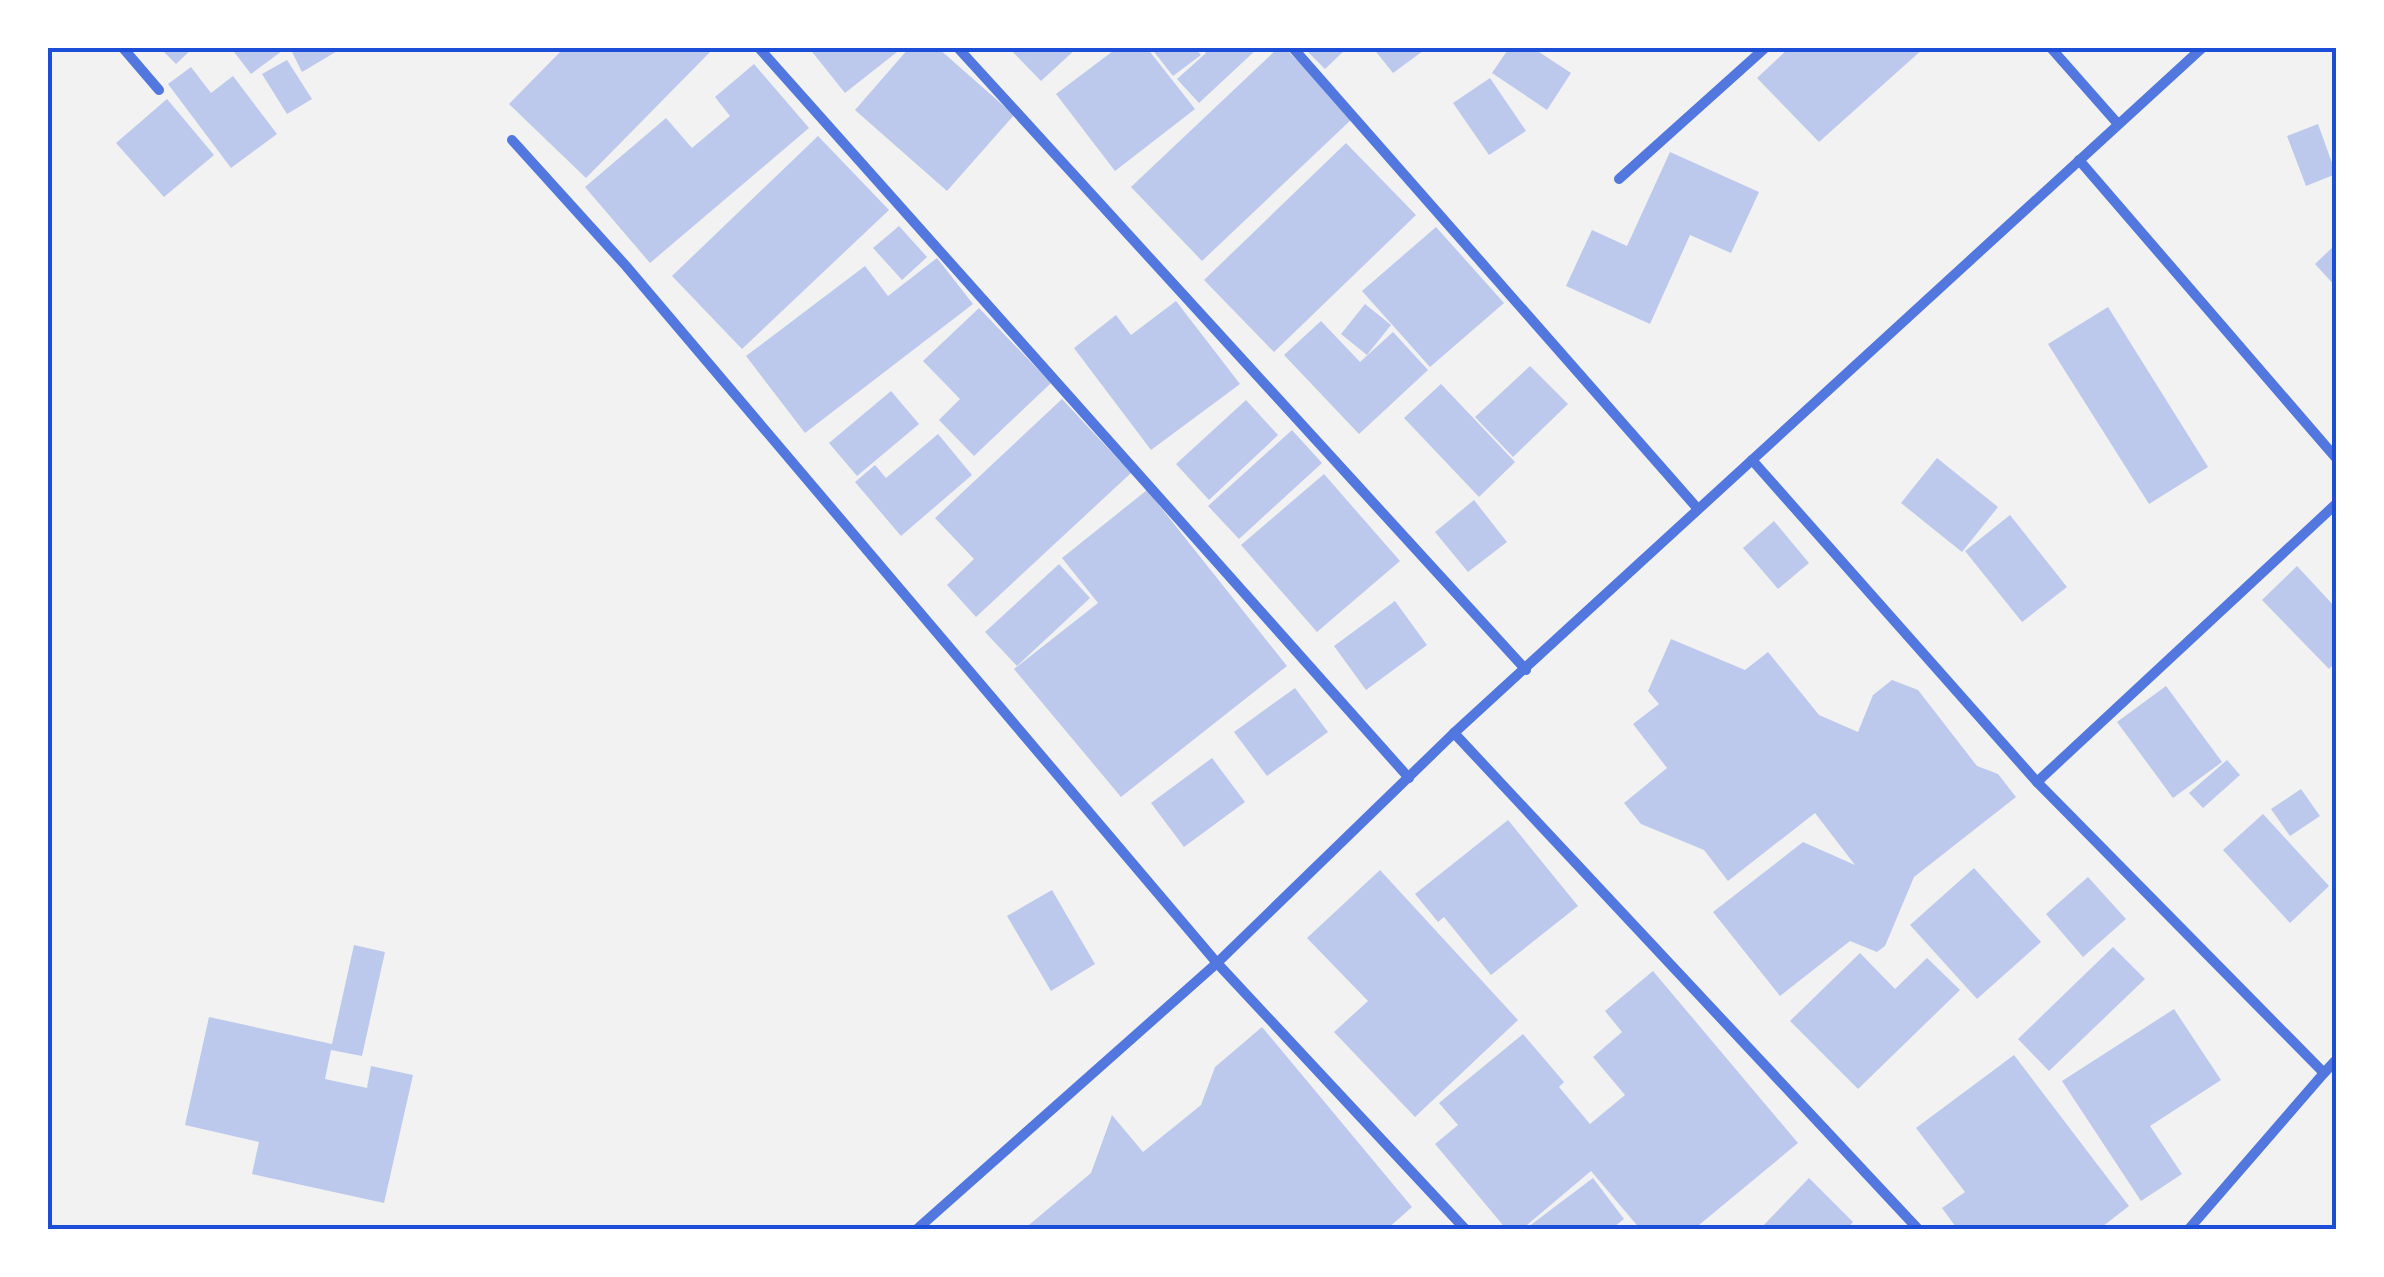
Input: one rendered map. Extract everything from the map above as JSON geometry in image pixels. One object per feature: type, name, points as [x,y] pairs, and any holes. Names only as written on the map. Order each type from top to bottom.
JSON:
[{"type":"street","points":[[123,48],[159,90]]},
{"type":"street","points":[[759,48],[1409,778]]},
{"type":"street","points":[[958,48],[1526,670]]},
{"type":"street","points":[[1293,48],[1698,509]]},
{"type":"street","points":[[1619,179],[1764,48]]},
{"type":"street","points":[[2051,48],[2118,124]]},
{"type":"street","points":[[916,1230],[1216,963],[1454,733],[2202,48]]},
{"type":"street","points":[[512,140],[639,282],[1216,963],[1466,1230]]},
{"type":"street","points":[[2080,160],[2336,458]]},
{"type":"street","points":[[1752,460],[2037,782],[2324,1073]]},
{"type":"street","points":[[2037,782],[2336,504]]},
{"type":"street","points":[[1454,733],[1919,1230]]},
{"type":"street","points":[[2188,1230],[2336,1060]]},
{"type":"building","points":[[160,48],[193,48],[176,64]]},
{"type":"building","points":[[231,48],[286,48],[251,74]]},
{"type":"building","points":[[290,48],[337,48],[339,50],[302,72]]},
{"type":"building","points":[[564,48],[714,48],[586,178],[509,104]]},
{"type":"building","points":[[809,48],[902,48],[845,93]]},
{"type":"building","points":[[909,48],[938,48],[1014,115],[947,191],[855,110]]},
{"type":"building","points":[[1009,48],[1077,48],[1041,81]]},
{"type":"building","points":[[1117,48],[1147,48],[1195,109],[1115,171],[1056,94]]},
{"type":"building","points":[[1151,48],[1195,48],[1201,55],[1173,76]]},
{"type":"building","points":[[1201,48],[1258,48],[1199,103],[1177,79],[1206,53]]},
{"type":"building","points":[[1278,48],[1285,48],[1353,118],[1202,261],[1131,187]]},
{"type":"building","points":[[1304,48],[1347,48],[1325,69]]},
{"type":"building","points":[[1373,48],[1427,48],[1393,73]]},
{"type":"building","points":[[1509,48],[1533,48],[1571,73],[1547,110],[1492,73]]},
{"type":"building","points":[[1789,48],[1924,48],[1819,142],[1757,78]]},
{"type":"building","points":[[287,60],[312,99],[287,114],[262,74]]},
{"type":"building","points":[[754,64],[809,128],[650,263],[585,187],[666,118],[692,148],[730,116],[715,97]]},
{"type":"building","points":[[191,67],[211,93],[233,76],[277,134],[231,168],[168,84]]},
{"type":"building","points":[[1490,78],[1526,131],[1489,155],[1453,103]]},
{"type":"building","points":[[167,99],[214,155],[164,197],[116,143]]},
{"type":"building","points":[[2318,124],[2336,174],[2306,186],[2287,136]]},
{"type":"building","points":[[818,136],[889,210],[742,349],[672,276]]},
{"type":"building","points":[[1346,143],[1416,215],[1274,352],[1204,280]]},
{"type":"building","points":[[1670,152],[1759,192],[1731,253],[1690,235],[1650,324],[1566,286],[1592,230],[1627,246]]},
{"type":"building","points":[[899,226],[927,257],[902,280],[873,248]]},
{"type":"building","points":[[1436,227],[1504,303],[1430,367],[1362,291]]},
{"type":"building","points":[[2336,244],[2336,287],[2315,264]]},
{"type":"building","points":[[937,258],[973,304],[805,433],[746,356],[865,266],[888,296]]},
{"type":"building","points":[[1176,301],[1240,384],[1151,450],[1074,348],[1116,315],[1131,335]]},
{"type":"building","points":[[1365,304],[1391,325],[1367,355],[1341,334]]},
{"type":"building","points":[[2108,307],[2208,467],[2149,504],[2048,344]]},
{"type":"building","points":[[979,308],[1051,383],[974,456],[939,420],[960,399],[923,361]]},
{"type":"building","points":[[1321,321],[1360,362],[1393,332],[1428,370],[1359,434],[1284,355]]},
{"type":"building","points":[[1530,366],[1568,404],[1513,457],[1475,417]]},
{"type":"building","points":[[1441,384],[1515,462],[1479,497],[1404,418]]},
{"type":"building","points":[[891,391],[919,424],[857,476],[829,443]]},
{"type":"building","points":[[1062,399],[1131,473],[976,617],[947,585],[974,559],[935,518]]},
{"type":"building","points":[[1246,400],[1278,435],[1209,500],[1176,464]]},
{"type":"building","points":[[1292,430],[1322,463],[1239,539],[1208,506]]},
{"type":"building","points":[[938,434],[972,475],[901,536],[855,482],[875,465],[886,478]]},
{"type":"building","points":[[1937,458],[1998,507],[1962,552],[1901,503]]},
{"type":"building","points":[[1324,474],[1400,561],[1317,632],[1241,545]]},
{"type":"building","points":[[1147,490],[1287,666],[1121,797],[1014,669],[1098,603],[1062,558]]},
{"type":"building","points":[[1474,500],[1507,542],[1468,572],[1435,532]]},
{"type":"building","points":[[2010,515],[2067,587],[2022,622],[1965,551]]},
{"type":"building","points":[[1774,521],[1809,563],[1778,589],[1743,548]]},
{"type":"building","points":[[1059,564],[1090,598],[1017,666],[985,632]]},
{"type":"building","points":[[2297,566],[2336,608],[2336,662],[2329,669],[2262,600]]},
{"type":"building","points":[[1395,601],[1427,645],[1366,690],[1334,646]]},
{"type":"building","points":[[1671,639],[1745,670],[1768,652],[1819,715],[1858,732],[1873,695],[1892,680],[1918,690],[1977,766],[1998,774],[2016,797],[1914,877],[1885,946],[1877,952],[1850,941],[1780,996],[1713,912],[1803,842],[1855,865],[1815,813],[1728,881],[1704,850],[1641,824],[1624,803],[1667,768],[1633,724],[1659,704],[1648,691]]},
{"type":"building","points":[[2166,686],[2222,762],[2173,798],[2117,722]]},
{"type":"building","points":[[1295,688],[1328,732],[1267,776],[1234,732]]},
{"type":"building","points":[[1212,758],[1245,802],[1184,847],[1151,803]]},
{"type":"building","points":[[2227,760],[2240,775],[2203,808],[2189,793]]},
{"type":"building","points":[[2301,789],[2320,816],[2290,836],[2271,809]]},
{"type":"building","points":[[2263,814],[2329,886],[2290,923],[2223,850]]},
{"type":"building","points":[[1508,820],[1578,906],[1491,975],[1444,917],[1438,922],[1415,894]]},
{"type":"building","points":[[1974,868],[2041,942],[1977,999],[1910,925]]},
{"type":"building","points":[[1380,870],[1518,1020],[1415,1117],[1334,1032],[1368,1001],[1307,938]]},
{"type":"building","points":[[2088,877],[2126,919],[2083,957],[2046,914]]},
{"type":"building","points":[[1052,890],[1095,964],[1051,991],[1007,916]]},
{"type":"building","points":[[354,945],[385,952],[362,1056],[331,1050],[325,1079],[367,1088],[371,1066],[413,1075],[384,1203],[252,1174],[259,1142],[185,1125],[209,1017],[332,1044]]},
{"type":"building","points":[[2113,947],[2145,979],[2049,1071],[2018,1039]]},
{"type":"building","points":[[1860,953],[1895,989],[1927,958],[1960,990],[1858,1089],[1790,1021]]},
{"type":"building","points":[[1653,971],[1798,1143],[1699,1225],[1702,1230],[1641,1230],[1591,1171],[1521,1230],[1507,1230],[1435,1144],[1458,1125],[1439,1103],[1523,1034],[1564,1082],[1559,1087],[1590,1124],[1625,1095],[1593,1057],[1622,1032],[1605,1011]]},
{"type":"building","points":[[2174,1009],[2221,1080],[2150,1126],[2182,1174],[2141,1201],[2062,1081]]},
{"type":"building","points":[[1262,1027],[1412,1207],[1386,1230],[1023,1230],[1091,1173],[1112,1115],[1143,1152],[1201,1105],[1215,1067]]},
{"type":"building","points":[[2014,1055],[2129,1206],[2098,1230],[1958,1230],[1942,1208],[1965,1192],[1916,1128]]},
{"type":"building","points":[[1593,1178],[1624,1219],[1610,1230],[1524,1230]]},
{"type":"building","points":[[1809,1178],[1853,1222],[1846,1230],[1759,1230]]}]
